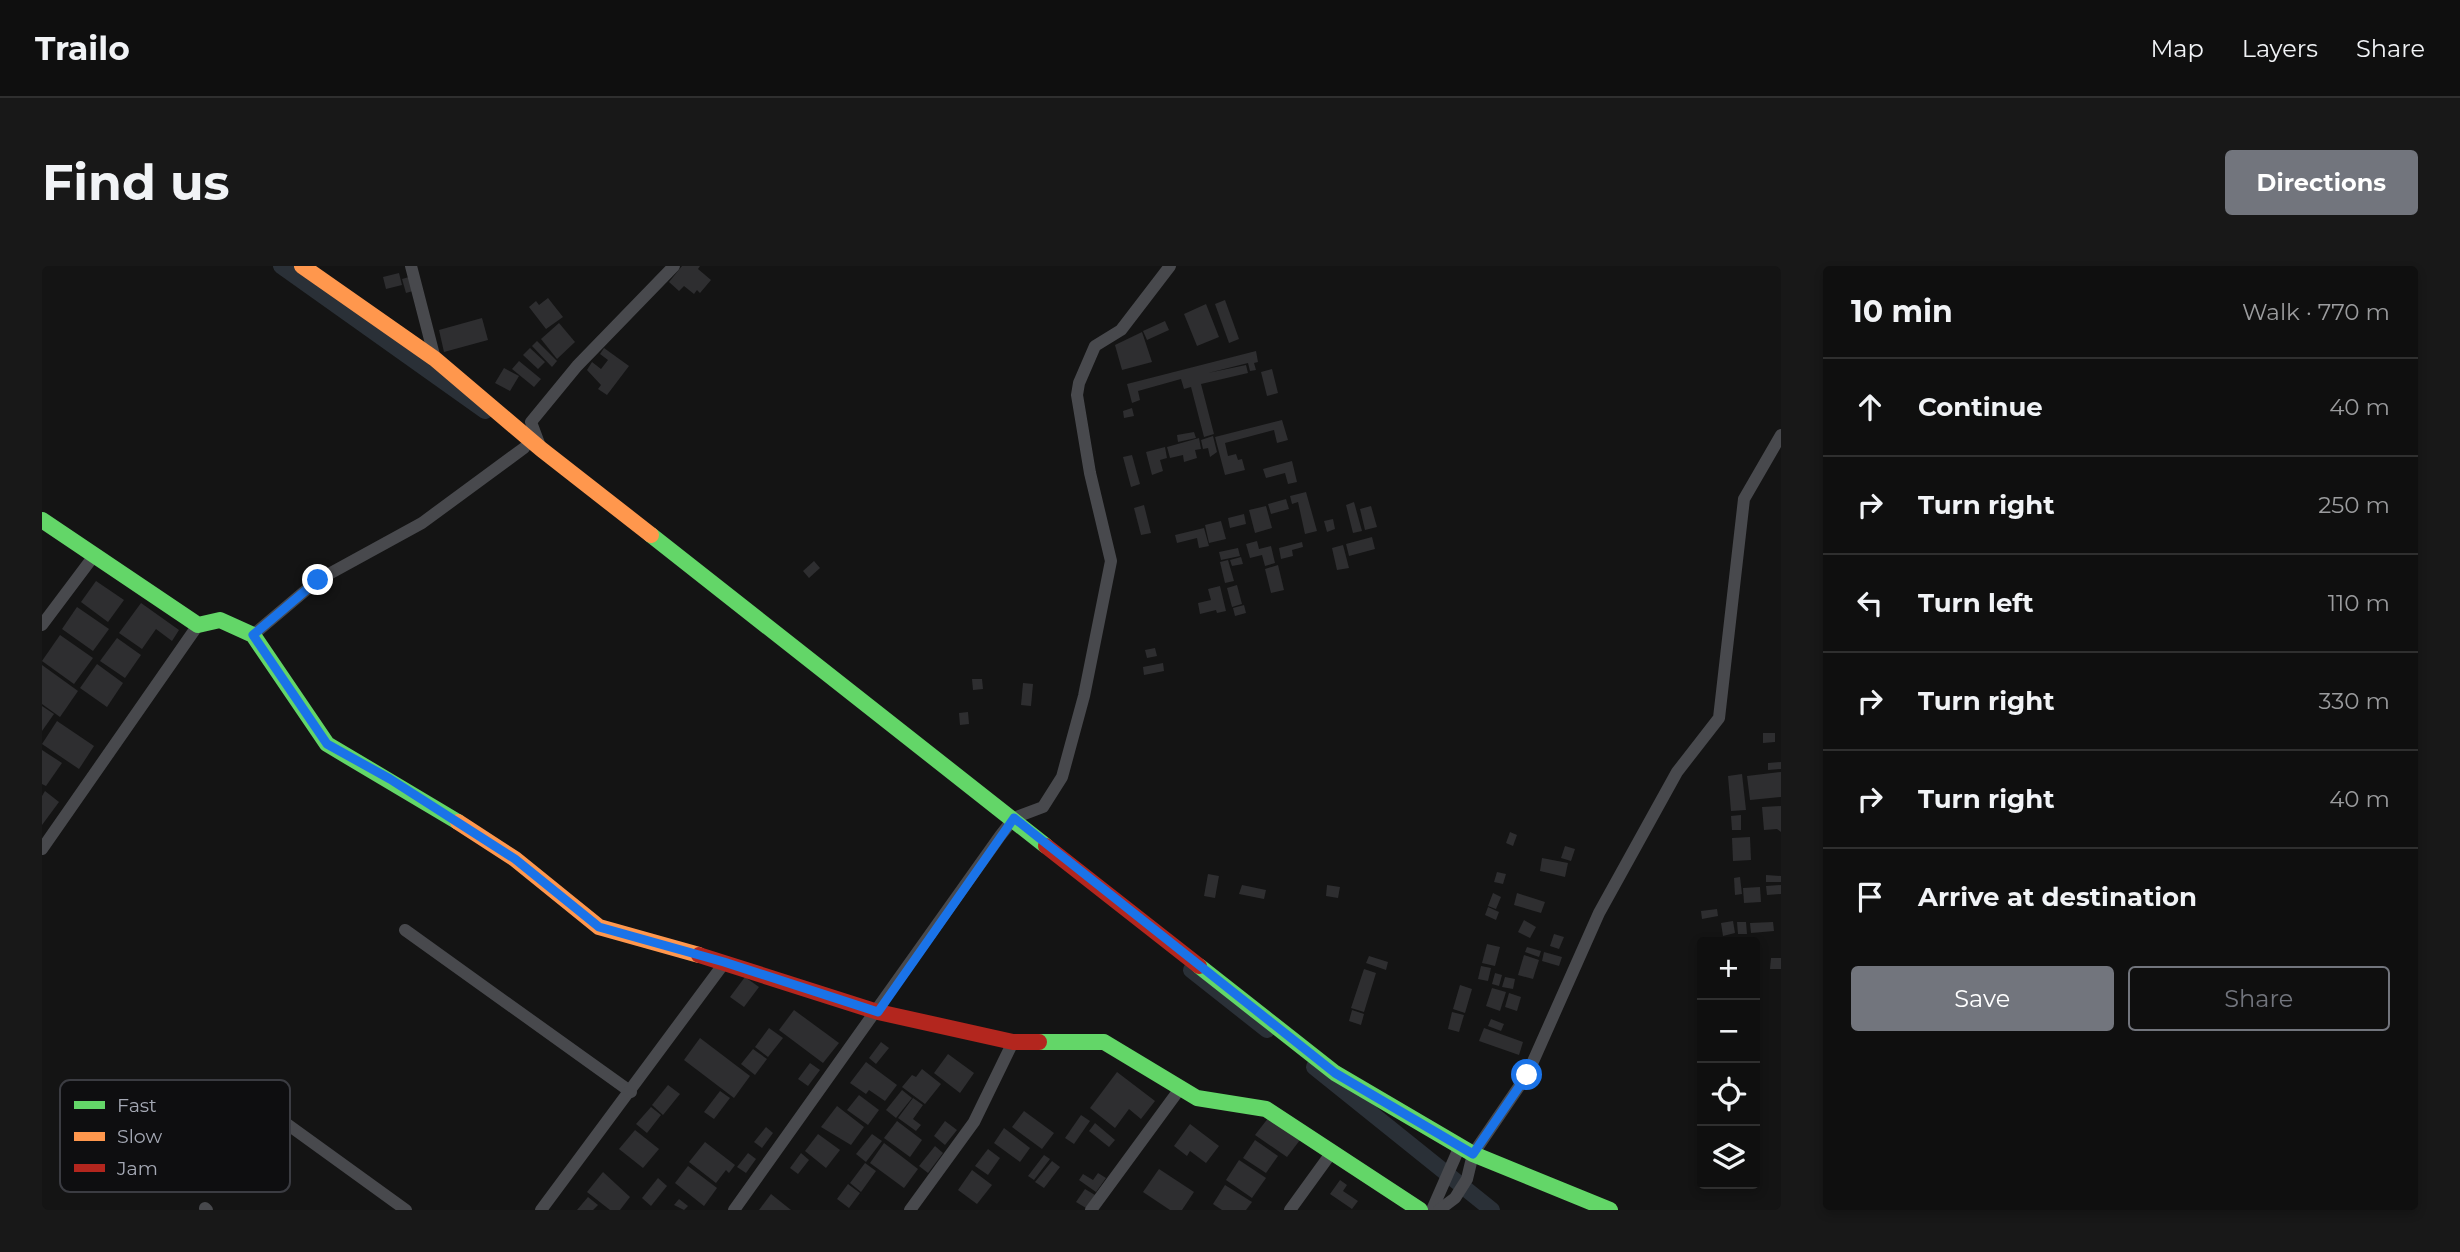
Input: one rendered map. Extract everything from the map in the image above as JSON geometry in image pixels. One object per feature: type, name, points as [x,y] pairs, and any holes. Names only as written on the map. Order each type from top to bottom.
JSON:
[{"type":"street","points":[[302,266],[435,359],[533,448],[1014,818],[1335,1073],[1466,1150],[1610,1210]]},
{"type":"street","points":[[411,266],[435,359]]},
{"type":"street","points":[[533,448],[531,422],[578,366],[674,266]]},
{"type":"street","points":[[734,1210],[878,1012],[1000,836],[1014,818],[1042,807],[1062,777],[1084,695],[1111,561],[1090,473],[1077,395],[1079,383],[1095,346],[1121,330],[1170,266]]},
{"type":"street","points":[[1432,1210],[1440,1186],[1451,1169],[1527,1075],[1599,913],[1677,772],[1719,718],[1744,499],[1781,435]]},
{"type":"street","points":[[253,635],[318,580],[422,523],[533,448]]},
{"type":"street","points":[[42,520],[93,557],[198,625]]},
{"type":"street","points":[[42,625],[93,557]]},
{"type":"street","points":[[42,849],[198,625],[220,620],[253,635],[327,744],[390,779],[515,859],[599,927],[724,962],[878,1012],[1013,1042],[1104,1042],[1179,1090],[1197,1098],[1266,1109],[1420,1210]]},
{"type":"street","points":[[405,930],[631,1092]]},
{"type":"street","points":[[541,1210],[631,1092],[724,962]]},
{"type":"street","points":[[910,1210],[974,1122],[1013,1042]]},
{"type":"street","points":[[1091,1210],[1179,1090]]},
{"type":"street","points":[[290,1126],[406,1210]]},
{"type":"street","points":[[1439,1210],[1455,1198],[1467,1179],[1466,1150]]},
{"type":"street","points":[[1290,1210],[1332,1152]]},
{"type":"building","points":[[682,266],[700,266],[698,269],[711,280],[700,293],[697,290],[694,294],[684,286],[679,291],[669,282]]},
{"type":"building","points":[[399,273],[402,285],[386,289],[383,277]]},
{"type":"building","points":[[409,277],[413,291],[406,293],[402,279]]},
{"type":"building","points":[[548,298],[563,317],[546,329],[529,307],[536,301],[539,305]]},
{"type":"building","points":[[1225,300],[1239,339],[1229,343],[1215,304]]},
{"type":"building","points":[[1206,304],[1219,337],[1197,346],[1184,314]]},
{"type":"building","points":[[482,318],[488,340],[444,352],[439,330]]},
{"type":"building","points":[[1165,321],[1169,330],[1147,340],[1143,331]]},
{"type":"building","points":[[559,323],[575,342],[557,359],[541,339]]},
{"type":"building","points":[[1142,332],[1152,362],[1122,370],[1115,345]]},
{"type":"building","points":[[537,341],[557,361],[552,367],[532,346]]},
{"type":"building","points":[[530,348],[545,362],[538,369],[523,355]]},
{"type":"building","points":[[604,348],[629,366],[607,395],[598,389],[601,385],[587,370],[592,362],[601,369],[608,360],[600,354]]},
{"type":"building","points":[[1256,351],[1256,370],[1250,371],[1248,363],[1208,373],[1246,365],[1248,373],[1201,384],[1214,434],[1204,437],[1191,387],[1184,389],[1181,379],[1138,391],[1140,400],[1132,403],[1127,384]]},
{"type":"building","points":[[519,361],[541,379],[534,387],[512,369]]},
{"type":"building","points":[[504,368],[519,376],[510,391],[495,383]]},
{"type":"building","points":[[1272,369],[1278,393],[1267,396],[1261,372]]},
{"type":"building","points":[[1132,408],[1134,416],[1124,418],[1123,411]]},
{"type":"building","points":[[1282,420],[1288,440],[1277,443],[1274,430],[1225,443],[1228,456],[1236,454],[1238,460],[1242,459],[1245,470],[1225,475],[1215,437]]},
{"type":"building","points":[[1194,432],[1196,438],[1178,442],[1177,435]]},
{"type":"building","points":[[1213,436],[1217,452],[1210,457],[1208,448],[1203,449],[1201,440]]},
{"type":"building","points":[[1199,438],[1201,449],[1195,450],[1197,458],[1184,462],[1183,455],[1170,458],[1167,447]]},
{"type":"building","points":[[1165,447],[1167,458],[1160,460],[1163,471],[1152,475],[1146,452]]},
{"type":"building","points":[[1132,455],[1140,484],[1131,487],[1123,457]]},
{"type":"building","points":[[1292,461],[1297,482],[1288,484],[1285,473],[1266,478],[1263,469]]},
{"type":"building","points":[[1306,492],[1317,531],[1305,534],[1298,502],[1292,504],[1290,496]]},
{"type":"building","points":[[1286,499],[1289,509],[1271,514],[1268,504]]},
{"type":"building","points":[[1354,502],[1362,531],[1353,533],[1346,505]]},
{"type":"building","points":[[1144,505],[1151,533],[1141,535],[1134,508]]},
{"type":"building","points":[[1266,506],[1272,528],[1255,533],[1249,510]]},
{"type":"building","points":[[1371,506],[1377,527],[1365,530],[1360,509]]},
{"type":"building","points":[[1244,514],[1246,524],[1230,528],[1228,518]]},
{"type":"building","points":[[1333,519],[1335,529],[1327,532],[1324,521]]},
{"type":"building","points":[[1221,521],[1226,539],[1209,543],[1205,525]]},
{"type":"building","points":[[1204,528],[1209,546],[1199,548],[1197,538],[1177,543],[1175,535]]},
{"type":"building","points":[[1372,537],[1375,549],[1349,556],[1346,544]]},
{"type":"building","points":[[1257,541],[1259,549],[1271,546],[1275,563],[1265,566],[1262,555],[1250,558],[1246,544]]},
{"type":"building","points":[[1302,542],[1303,547],[1292,550],[1293,556],[1281,559],[1279,548]]},
{"type":"building","points":[[1343,545],[1349,568],[1337,570],[1332,548]]},
{"type":"building","points":[[1238,548],[1240,556],[1221,560],[1219,552]]},
{"type":"building","points":[[1241,557],[1243,564],[1232,566],[1230,560]]},
{"type":"building","points":[[1228,560],[1234,581],[1225,583],[1220,562]]},
{"type":"building","points":[[814,561],[820,568],[809,578],[803,571]]},
{"type":"building","points":[[1278,565],[1284,590],[1271,593],[1265,569]]},
{"type":"building","points":[[96,581],[124,600],[108,622],[81,602]]},
{"type":"building","points":[[1237,585],[1242,604],[1232,607],[1227,588]]},
{"type":"building","points":[[1220,586],[1226,611],[1217,613],[1216,610],[1200,614],[1198,603],[1211,600],[1208,589]]},
{"type":"building","points":[[141,603],[179,630],[172,641],[156,629],[142,649],[119,633]]},
{"type":"building","points":[[1244,605],[1246,613],[1235,616],[1233,608]]},
{"type":"building","points":[[77,607],[109,629],[93,651],[62,629]]},
{"type":"building","points":[[60,635],[93,658],[74,684],[42,661]]},
{"type":"building","points":[[117,638],[141,655],[125,678],[100,661]]},
{"type":"building","points":[[1155,648],[1157,656],[1147,658],[1145,650]]},
{"type":"building","points":[[1163,663],[1164,671],[1144,675],[1143,667]]},
{"type":"building","points":[[97,664],[123,683],[107,707],[80,688]]},
{"type":"building","points":[[42,665],[78,691],[60,717],[42,704]]},
{"type":"building","points":[[972,679],[982,679],[983,689],[973,690]]},
{"type":"building","points":[[1023,683],[1033,684],[1031,706],[1021,705]]},
{"type":"building","points":[[42,706],[54,714],[42,731]]},
{"type":"building","points":[[968,712],[969,724],[960,725],[959,713]]},
{"type":"building","points":[[57,721],[94,746],[79,769],[42,744]]},
{"type":"building","points":[[1763,733],[1775,733],[1775,742],[1763,743]]},
{"type":"building","points":[[42,750],[62,763],[46,786],[42,784]]},
{"type":"building","points":[[1781,762],[1781,769],[1768,770],[1768,763]]},
{"type":"building","points":[[1781,772],[1781,797],[1750,800],[1747,776]]},
{"type":"building","points":[[1742,774],[1746,810],[1731,811],[1728,776]]},
{"type":"building","points":[[45,791],[59,802],[42,825],[42,796]]},
{"type":"building","points":[[1781,806],[1781,832],[1777,829],[1764,830],[1762,807]]},
{"type":"building","points":[[1741,815],[1741,830],[1732,830],[1731,816]]},
{"type":"building","points":[[1510,832],[1517,835],[1513,846],[1506,843]]},
{"type":"building","points":[[1750,837],[1751,860],[1733,861],[1732,838]]},
{"type":"building","points":[[1565,846],[1575,849],[1571,861],[1561,858]]},
{"type":"building","points":[[1542,858],[1568,863],[1565,877],[1540,871]]},
{"type":"building","points":[[1497,872],[1506,874],[1503,884],[1494,882]]},
{"type":"building","points":[[1208,874],[1219,876],[1215,898],[1204,896]]},
{"type":"building","points":[[1766,875],[1781,876],[1781,882],[1766,882]]},
{"type":"building","points":[[1740,877],[1742,894],[1735,895],[1734,878]]},
{"type":"building","points":[[1242,885],[1266,890],[1264,899],[1239,894]]},
{"type":"building","points":[[1327,885],[1340,887],[1338,898],[1326,896]]},
{"type":"building","points":[[1781,885],[1781,894],[1767,895],[1766,886]]},
{"type":"building","points":[[1760,887],[1761,902],[1744,903],[1743,888]]},
{"type":"building","points":[[1493,893],[1501,897],[1496,909],[1488,906]]},
{"type":"building","points":[[1517,893],[1545,902],[1541,913],[1514,905]]},
{"type":"building","points":[[1488,907],[1499,912],[1496,920],[1485,915]]},
{"type":"building","points":[[1717,909],[1718,916],[1702,919],[1701,911]]},
{"type":"building","points":[[1524,920],[1536,927],[1530,938],[1518,932]]},
{"type":"building","points":[[1733,921],[1735,933],[1723,936],[1721,923]]},
{"type":"building","points":[[1737,922],[1746,922],[1747,934],[1738,934]]},
{"type":"building","points":[[1773,922],[1774,931],[1751,933],[1750,923]]},
{"type":"building","points":[[1554,934],[1564,937],[1559,949],[1550,946]]},
{"type":"building","points":[[1487,944],[1500,947],[1495,966],[1482,963]]},
{"type":"building","points":[[1527,947],[1541,951],[1539,957],[1525,952]]},
{"type":"building","points":[[1544,952],[1562,957],[1559,966],[1542,961]]},
{"type":"building","points":[[1524,955],[1539,960],[1533,979],[1518,975]]},
{"type":"building","points":[[1369,956],[1388,962],[1386,970],[1366,963]]},
{"type":"building","points":[[1771,958],[1781,958],[1781,969],[1770,969]]},
{"type":"building","points":[[1481,966],[1491,968],[1488,981],[1478,979]]},
{"type":"building","points":[[1364,969],[1376,973],[1364,1012],[1351,1008]]},
{"type":"building","points":[[1495,973],[1502,975],[1499,986],[1492,984]]},
{"type":"building","points":[[745,977],[759,987],[744,1007],[730,997]]},
{"type":"building","points":[[1505,977],[1515,979],[1513,989],[1502,987]]},
{"type":"building","points":[[1460,985],[1472,989],[1465,1013],[1453,1009]]},
{"type":"building","points":[[1492,988],[1506,992],[1500,1011],[1486,1006]]},
{"type":"building","points":[[1509,993],[1521,997],[1517,1011],[1505,1007]]},
{"type":"building","points":[[794,1010],[839,1043],[823,1063],[779,1030]]},
{"type":"building","points":[[1352,1010],[1364,1014],[1361,1025],[1349,1021]]},
{"type":"building","points":[[1452,1012],[1464,1015],[1459,1032],[1448,1029]]},
{"type":"building","points":[[1491,1019],[1504,1024],[1501,1031],[1488,1026]]},
{"type":"building","points":[[769,1028],[783,1038],[768,1057],[755,1047]]},
{"type":"building","points":[[1484,1028],[1523,1042],[1519,1055],[1479,1041]]},
{"type":"building","points":[[700,1038],[750,1076],[734,1098],[684,1060]]},
{"type":"building","points":[[881,1042],[889,1048],[876,1064],[869,1058]]},
{"type":"building","points":[[753,1049],[767,1059],[755,1075],[741,1064]]},
{"type":"building","points":[[948,1054],[974,1073],[960,1093],[934,1073]]},
{"type":"building","points":[[866,1062],[897,1085],[885,1101],[869,1090],[866,1094],[850,1083]]},
{"type":"building","points":[[810,1063],[820,1070],[808,1086],[798,1079]]},
{"type":"building","points":[[922,1069],[941,1084],[925,1104],[902,1087],[912,1075],[916,1077]]},
{"type":"building","points":[[1117,1072],[1155,1101],[1141,1119],[1129,1109],[1115,1128],[1090,1108]]},
{"type":"building","points":[[668,1085],[680,1094],[663,1115],[652,1105]]},
{"type":"building","points":[[902,1090],[912,1098],[896,1118],[886,1110]]},
{"type":"building","points":[[720,1091],[730,1098],[714,1119],[704,1112]]},
{"type":"building","points":[[859,1095],[879,1110],[868,1125],[847,1110]]},
{"type":"building","points":[[913,1098],[923,1105],[913,1119],[921,1125],[916,1131],[898,1118]]},
{"type":"building","points":[[837,1106],[864,1127],[851,1145],[821,1127]]},
{"type":"building","points":[[651,1107],[661,1115],[647,1133],[636,1124]]},
{"type":"building","points":[[1024,1111],[1054,1133],[1042,1149],[1012,1127]]},
{"type":"building","points":[[1081,1115],[1090,1121],[1074,1144],[1065,1138]]},
{"type":"building","points":[[1269,1117],[1300,1140],[1287,1157],[1255,1135]]},
{"type":"building","points":[[897,1121],[922,1140],[910,1157],[884,1138]]},
{"type":"building","points":[[945,1121],[957,1130],[945,1145],[934,1136]]},
{"type":"building","points":[[1095,1123],[1115,1140],[1109,1147],[1089,1131]]},
{"type":"building","points":[[1190,1124],[1219,1146],[1206,1163],[1190,1151],[1187,1156],[1174,1146]]},
{"type":"building","points":[[766,1127],[773,1133],[762,1148],[754,1142]]},
{"type":"building","points":[[1004,1128],[1030,1148],[1020,1162],[994,1143]]},
{"type":"building","points":[[635,1130],[659,1149],[643,1168],[619,1149]]},
{"type":"building","points":[[818,1134],[840,1150],[826,1168],[805,1151]]},
{"type":"building","points":[[872,1134],[882,1141],[866,1162],[856,1154]]},
{"type":"building","points":[[1255,1140],[1278,1156],[1266,1173],[1243,1158]]},
{"type":"building","points":[[705,1142],[735,1165],[729,1173],[726,1170],[716,1183],[689,1162]]},
{"type":"building","points":[[884,1143],[918,1169],[904,1188],[870,1163]]},
{"type":"building","points":[[935,1146],[943,1153],[928,1173],[919,1166]]},
{"type":"building","points":[[988,1149],[1000,1158],[988,1175],[975,1166]]},
{"type":"building","points":[[748,1153],[756,1159],[746,1173],[737,1167]]},
{"type":"building","points":[[801,1153],[809,1160],[798,1174],[790,1168]]},
{"type":"building","points":[[1044,1155],[1050,1159],[1034,1180],[1028,1176]]},
{"type":"building","points":[[1239,1160],[1266,1178],[1252,1198],[1226,1180]]},
{"type":"building","points":[[1052,1161],[1060,1167],[1044,1188],[1035,1182]]},
{"type":"building","points":[[865,1163],[876,1171],[861,1192],[850,1183]]},
{"type":"building","points":[[688,1166],[717,1188],[704,1206],[675,1183]]},
{"type":"building","points":[[1159,1169],[1194,1192],[1182,1210],[1170,1210],[1143,1192]]},
{"type":"building","points":[[972,1170],[992,1185],[977,1204],[958,1190]]},
{"type":"building","points":[[603,1172],[630,1197],[620,1210],[610,1210],[587,1192]]},
{"type":"building","points":[[1098,1173],[1106,1178],[1096,1192],[1079,1180],[1083,1174],[1093,1180]]},
{"type":"building","points":[[658,1178],[667,1186],[651,1206],[642,1198]]},
{"type":"building","points":[[1340,1180],[1347,1185],[1343,1191],[1358,1201],[1352,1209],[1330,1194]]},
{"type":"building","points":[[848,1184],[860,1193],[849,1208],[837,1199]]},
{"type":"building","points":[[1225,1185],[1252,1202],[1246,1210],[1222,1210],[1213,1204]]},
{"type":"building","points":[[1085,1189],[1095,1195],[1086,1208],[1076,1202]]},
{"type":"building","points":[[771,1194],[791,1210],[759,1210]]},
{"type":"building","points":[[588,1197],[598,1205],[593,1210],[577,1210]]},
{"type":"building","points":[[679,1199],[688,1206],[684,1210],[674,1205]]},
{"type":"waterway","points":[[281,266],[485,411]]},
{"type":"waterway","points":[[1191,970],[1267,1030]]},
{"type":"waterway","points":[[1314,1067],[1492,1210]]},
{"type":"traffic: fast","points":[[42,520],[198,625],[220,620],[253,635],[327,744],[458,822]]},
{"type":"traffic: fast","points":[[651,535],[1046,846]]},
{"type":"traffic: fast","points":[[1199,966],[1335,1073],[1473,1154],[1610,1210]]},
{"type":"traffic: fast","points":[[1039,1042],[1104,1042],[1197,1098],[1266,1109],[1420,1210]]},
{"type":"traffic: slow","points":[[302,266],[435,359],[541,449],[651,535]]},
{"type":"traffic: slow","points":[[458,822],[515,859],[599,927],[699,955]]},
{"type":"traffic: jam","points":[[1046,846],[1199,966]]},
{"type":"traffic: jam","points":[[699,955],[878,1012],[1013,1042],[1039,1042]]},
{"type":"route","points":[[318,580],[253,635],[327,744],[390,779],[515,859],[599,927],[676,951],[724,962],[878,1012],[1014,818],[1335,1073],[1473,1154],[1527,1075]]}]
